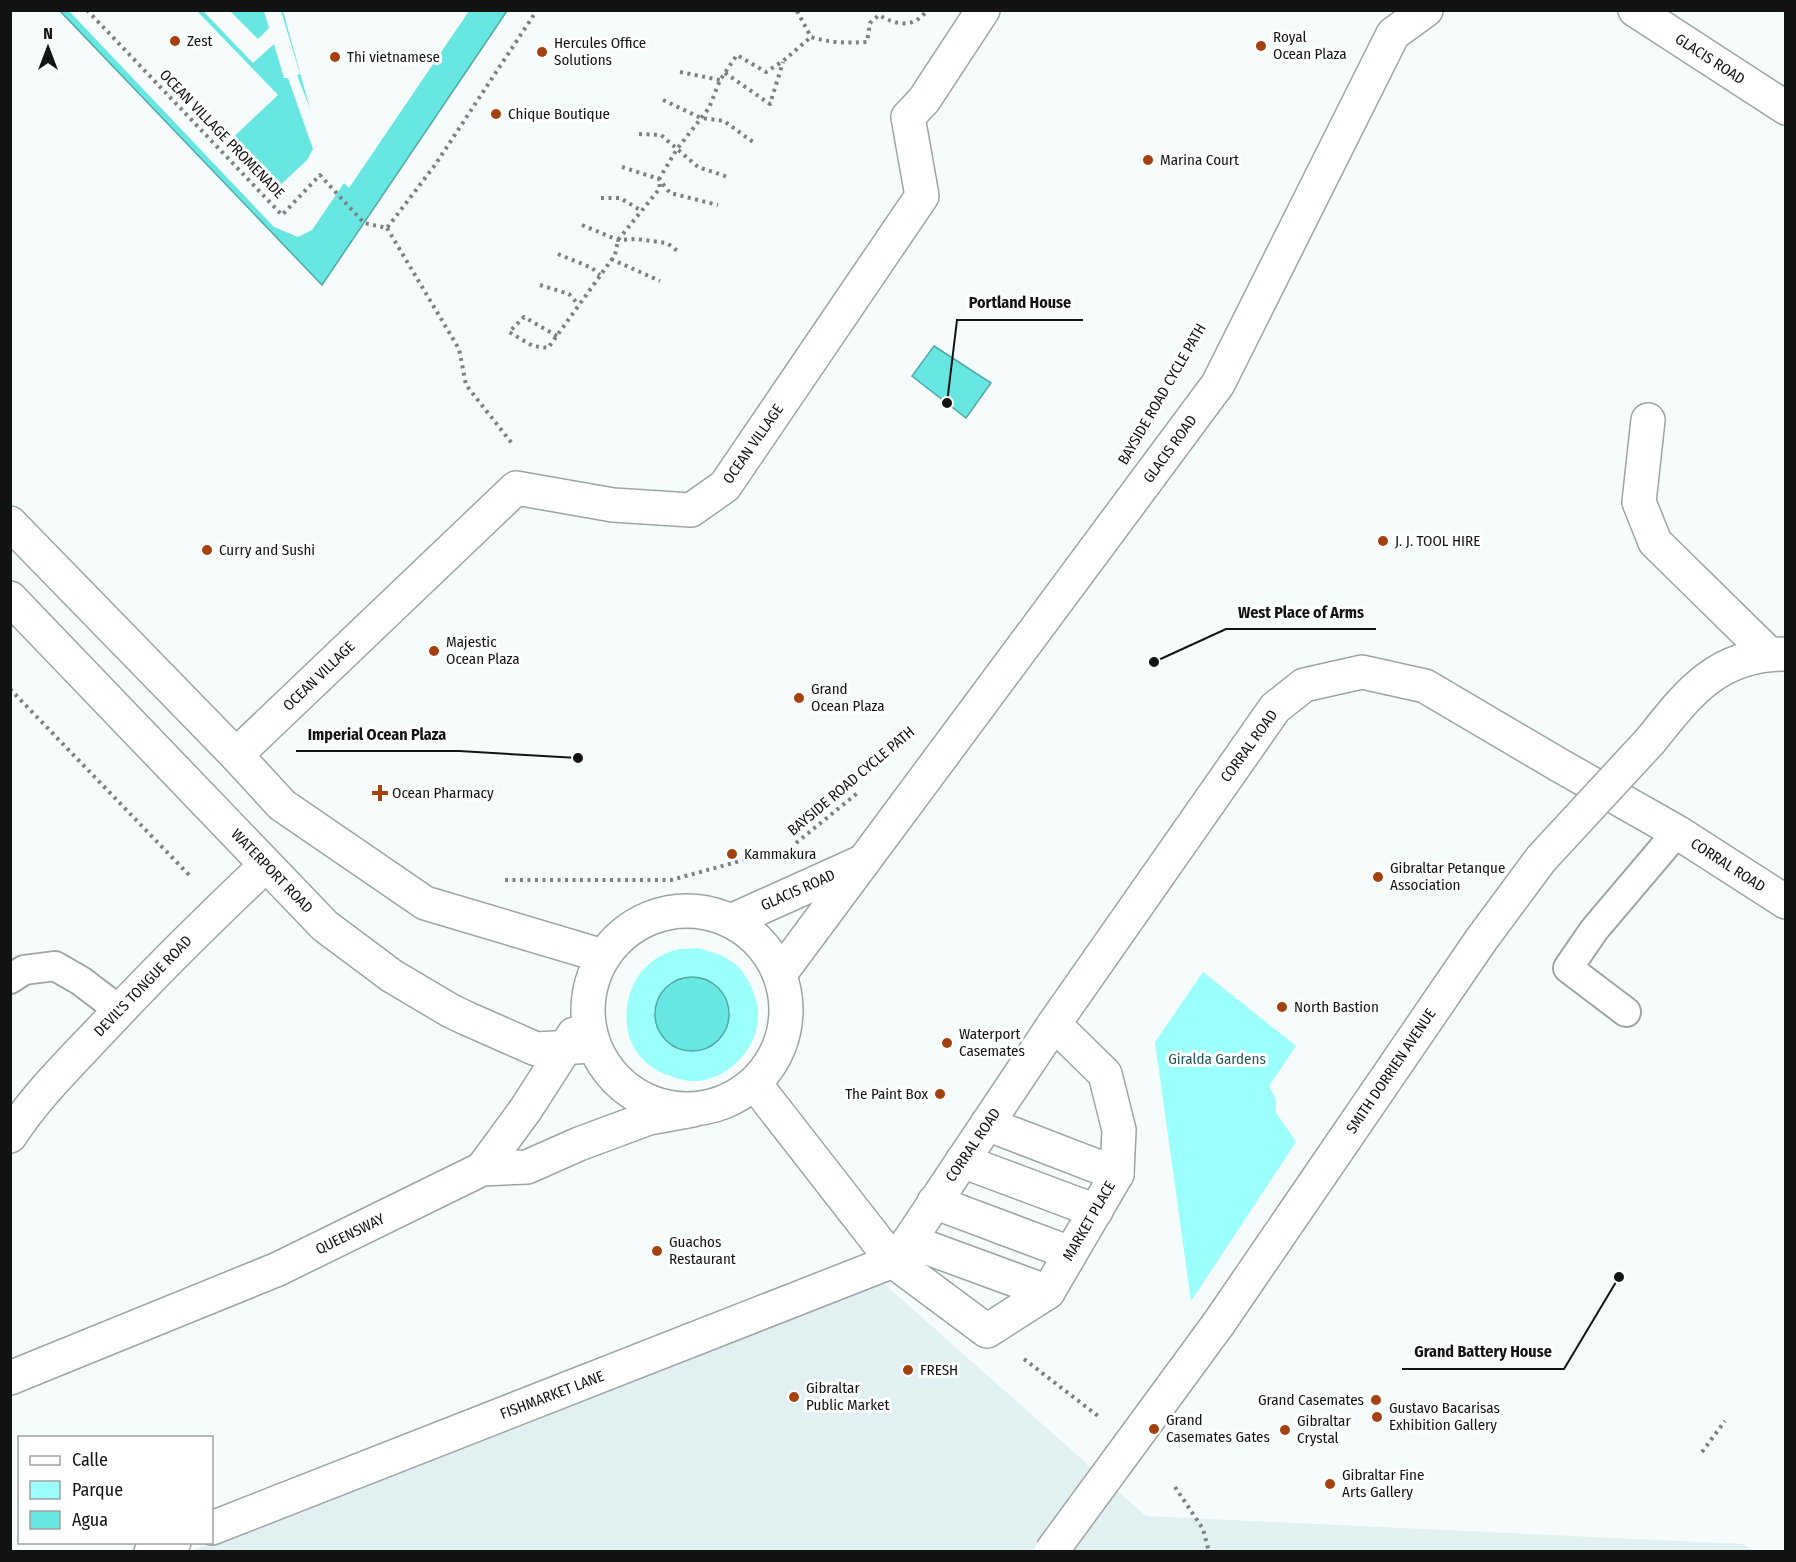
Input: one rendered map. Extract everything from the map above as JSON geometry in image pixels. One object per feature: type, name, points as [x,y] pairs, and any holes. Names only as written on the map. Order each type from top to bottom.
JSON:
[{"type":"street","name":"OCEAN VILLAGE","points":[[236,755],[516,488],[613,505],[690,510],[725,486],[922,196],[908,117],[924,100],[983,10]]},
{"type":"street","name":"GLACIS ROAD","points":[[780,974],[1218,384],[1393,34],[1426,10]]},
{"type":"street","name":"GLACIS ROAD","points":[[1635,10],[1785,108]]},
{"type":"street","points":[[1648,420],[1640,502],[1655,542],[1777,654]]},
{"type":"street","points":[[10,523],[282,805],[425,903],[603,956]]},
{"type":"street","name":"WATERPORT ROAD","points":[[10,598],[325,926],[392,976],[451,1011],[536,1049],[582,1037]]},
{"type":"street","name":"SMITH DORRIEN AVENUE","points":[[1051,1551],[1219,1323],[1481,940],[1541,859],[1651,740],[1684,698],[1705,679],[1736,662],[1777,654]]},
{"type":"street","name":"CORRAL ROAD","points":[[901,1251],[1054,1024],[1275,708],[1304,685],[1362,672],[1425,686],[1677,832],[1785,902]]},
{"type":"street","name":"GLACIS ROAD","points":[[731,921],[866,860]]},
{"type":"street","name":"DEVIL'S TONGUE ROAD","points":[[10,1162],[18,1124],[69,1063],[119,1010],[266,865]]},
{"type":"street","points":[[482,1169],[582,1037],[590,984],[603,956],[622,934],[647,919],[675,912],[703,912],[731,921],[752,934],[768,952],[780,974],[787,1003],[785,1033],[773,1061],[755,1084],[726,1103],[693,1110],[651,1104],[616,1082],[582,1037]]},
{"type":"street","name":"MARKET PLACE","points":[[987,1331],[1048,1292],[1117,1174],[1119,1130],[1105,1074],[1054,1024]]},
{"type":"street","points":[[755,1084],[901,1251],[987,1331]]},
{"type":"street","name":"QUEENSWAY","points":[[10,1378],[278,1269],[482,1169],[527,1167],[579,1144],[649,1118],[693,1110]]},
{"type":"street","points":[[987,1124],[1117,1174]]},
{"type":"street","points":[[962,1161],[1096,1212]]},
{"type":"street","points":[[934,1203],[1070,1253]]},
{"type":"street","points":[[901,1251],[1048,1292]]},
{"type":"street","name":"FISHMARKET LANE","points":[[213,1528],[901,1251]]},
{"type":"street","points":[[151,1551],[169,1544]]},
{"type":"lane","points":[[1626,1012],[1568,968],[1594,930],[1677,832]]},
{"type":"lane","points":[[10,979],[24,970],[55,966],[81,981],[119,1010]]},
{"type":"path","name":"OCEAN VILLAGE PROMENADE","points":[[87,10],[282,215],[320,176],[364,223],[387,228]]},
{"type":"path","points":[[537,10],[435,165],[387,228],[459,349],[466,386],[551,494]]},
{"type":"path","points":[[795,11],[811,37],[829,42],[867,42],[870,23],[879,15],[888,20],[906,24],[916,21],[927,10]]},
{"type":"path","points":[[557,336],[524,317],[509,332],[533,346],[548,348],[557,336],[611,259],[615,255],[618,240],[660,188],[659,179],[677,149],[709,108],[720,80],[737,55],[766,72],[811,37]]},
{"type":"path","points":[[725,72],[770,104],[783,61]]},
{"type":"path","points":[[680,72],[720,80]]},
{"type":"path","points":[[663,100],[701,118],[724,121],[753,142]]},
{"type":"path","points":[[639,134],[661,135],[698,167],[728,177]]},
{"type":"path","points":[[622,167],[659,179],[670,193],[718,205]]},
{"type":"path","points":[[601,198],[620,198],[642,211]]},
{"type":"path","points":[[582,225],[618,240],[636,239],[667,243],[679,252]]},
{"type":"path","points":[[558,254],[592,268],[600,275]]},
{"type":"path","points":[[611,259],[660,281]]},
{"type":"path","points":[[540,285],[569,294],[579,304]]},
{"type":"path","points":[[10,689],[221,908]]},
{"type":"path","name":"BAYSIDE ROAD CYCLE PATH","points":[[789,848],[863,788]]},
{"type":"path","name":"BAYSIDE ROAD CYCLE PATH","points":[[499,880],[671,880],[778,851]]},
{"type":"path","points":[[987,1331],[1101,1418]]},
{"type":"path","points":[[1702,1452],[1725,1421]]},
{"type":"path","points":[[1175,1487],[1203,1529],[1209,1551]]},
{"type":"shaded area","points":[[882,1282],[1146,1516],[1743,1544],[1754,1551],[188,1552]]},
{"type":"green space","points":[[698,948],[722,956],[741,969],[753,991],[758,1018],[751,1043],[734,1065],[723,1073],[693,1081],[662,1073],[645,1061],[632,1045],[626,1019],[630,993],[642,971],[651,962],[678,949]],"holes":[[[692,976],[701,978],[720,989],[724,994],[727,1017],[719,1039],[708,1047],[685,1051]]]},
{"type":"green space","name":"Giralda Gardens","points":[[1203,972],[1296,1046],[1269,1086],[1276,1100],[1276,1113],[1296,1142],[1191,1301],[1155,1042]]},
{"type":"water","points":[[60,11],[507,11],[322,285]]},
{"type":"water","points":[[934,346],[991,383],[966,418],[912,376]]},
{"type":"water","points":[[685,977],[699,977],[713,983],[723,993],[729,1007],[727,1028],[713,1045],[699,1051],[685,1051],[671,1045],[661,1035],[655,1021],[655,1007],[661,993],[671,983]]},
{"type":"pier","points":[[69,11],[197,11],[278,95],[226,144],[273,192],[307,160],[313,149],[288,78],[284,78],[274,44],[253,63],[203,11],[230,11],[258,39],[269,28],[264,11],[281,11],[300,74],[297,75],[310,109],[283,11],[469,11],[349,188],[344,183],[312,230],[298,237],[274,227]]},
{"type":"place","name":"Zest","points":[[175,41]]},
{"type":"place","name":"Royal Ocean Plaza","points":[[1261,46]]},
{"type":"place","name":"Hercules Office Solutions","points":[[542,52]]},
{"type":"place","name":"Thi vietnamese","points":[[335,57]]},
{"type":"place","name":"Chique Boutique","points":[[496,114]]},
{"type":"place","name":"Marina Court","points":[[1148,160]]},
{"type":"place","name":"Portland House","points":[[947,403]]},
{"type":"place","name":"J. J. TOOL HIRE","points":[[1383,541]]},
{"type":"place","name":"Curry and Sushi","points":[[207,550]]},
{"type":"place","name":"Majestic Ocean Plaza","points":[[434,651]]},
{"type":"place","name":"West Place of Arms","points":[[1154,662]]},
{"type":"place","name":"Grand Ocean Plaza","points":[[799,698]]},
{"type":"place","name":"Imperial Ocean Plaza","points":[[578,758]]},
{"type":"place","name":"Ocean Pharmacy","points":[[380,793]]},
{"type":"place","name":"Kammakura","points":[[732,854]]},
{"type":"place","name":"Gibraltar Petanque Association","points":[[1378,877]]},
{"type":"place","name":"North Bastion","points":[[1282,1007]]},
{"type":"place","name":"Waterport Casemates","points":[[947,1043]]},
{"type":"place","name":"The Paint Box","points":[[940,1094]]},
{"type":"place","name":"Guachos Restaurant","points":[[657,1251]]},
{"type":"place","name":"Grand Battery House","points":[[1619,1277]]},
{"type":"place","name":"FRESH","points":[[908,1370]]},
{"type":"place","name":"Gibraltar Public Market","points":[[794,1397]]},
{"type":"place","name":"Grand Casemates","points":[[1376,1400]]},
{"type":"place","name":"Gustavo Bacarisas Exhibition Gallery","points":[[1377,1417]]},
{"type":"place","name":"Grand Casemates Gates","points":[[1154,1429]]},
{"type":"place","name":"Gibraltar Crystal","points":[[1285,1430]]},
{"type":"place","name":"Gibraltar Fine Arts Gallery","points":[[1330,1484]]}]
